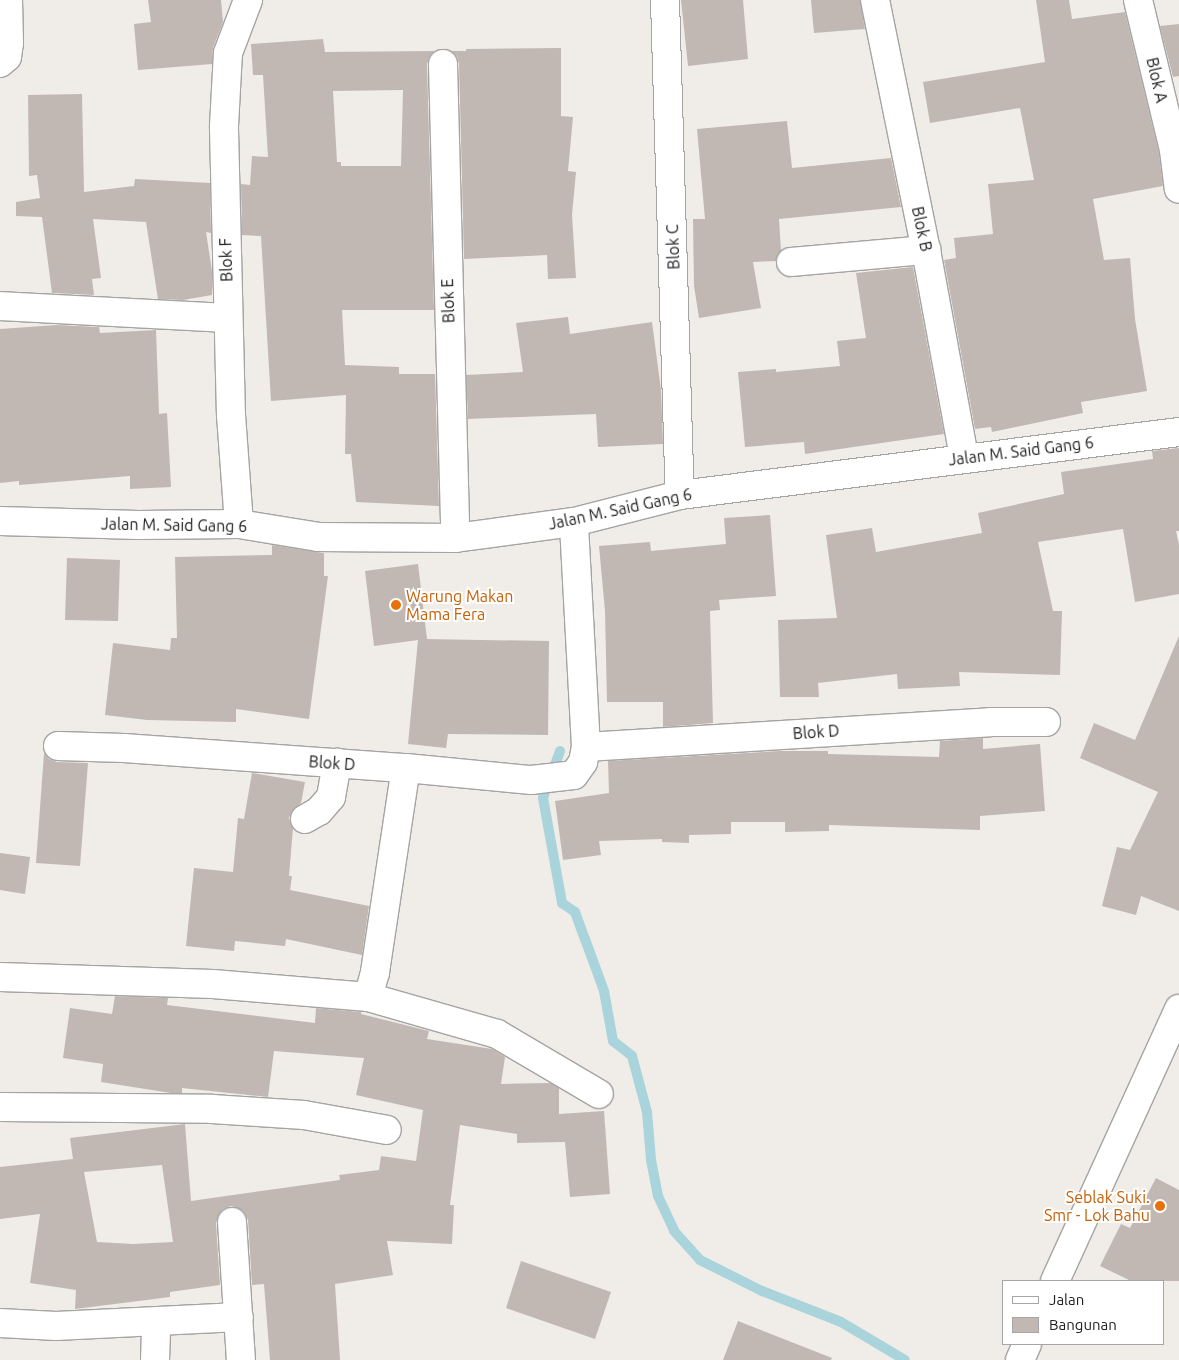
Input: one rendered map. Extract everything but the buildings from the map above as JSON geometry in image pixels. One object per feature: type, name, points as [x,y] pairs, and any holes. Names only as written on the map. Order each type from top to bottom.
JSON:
[{"type":"street","points":[[0,63],[7,57],[9,43],[8,0]]},
{"type":"street","name":"Blok F","points":[[239,524],[228,318],[224,126],[228,53],[248,0]]},
{"type":"street","name":"Blok C","points":[[665,0],[680,494]]},
{"type":"street","name":"Blok B","points":[[875,0],[926,250],[964,458]]},
{"type":"street","name":"Blok A","points":[[1138,0],[1174,150],[1179,189]]},
{"type":"street","name":"Blok E","points":[[443,64],[455,538]]},
{"type":"street","points":[[791,262],[926,250]]},
{"type":"street","points":[[0,306],[228,318]]},
{"type":"street","name":"Jalan M. Said Gang 6","points":[[0,521],[138,525],[239,524],[318,538],[455,538],[574,522],[680,494],[1179,432]]},
{"type":"street","name":"Blok D","points":[[58,746],[124,748],[337,763],[530,780],[574,775],[583,762],[586,747],[574,522]]},
{"type":"street","name":"Blok D","points":[[586,747],[990,722],[1046,722]]},
{"type":"street","points":[[305,819],[319,811],[331,797],[337,763]]},
{"type":"street","points":[[368,997],[376,964],[406,768]]},
{"type":"street","points":[[0,977],[213,984],[368,997],[497,1034],[599,1094]]},
{"type":"street","points":[[1055,1280],[1179,1009]]},
{"type":"street","points":[[0,1107],[212,1109],[304,1115],[386,1130]]},
{"type":"street","points":[[232,1222],[241,1360]]},
{"type":"street","points":[[0,1323],[56,1326],[239,1318]]},
{"type":"street","points":[[154,1360],[156,1322]]},
{"type":"street","points":[[1020,1360],[1027,1345]]},
{"type":"waterway","points":[[560,751],[543,798],[562,903],[575,912],[585,939],[604,991],[613,1041],[632,1056],[647,1112],[651,1160],[658,1196],[674,1231],[700,1260],[762,1291],[841,1322],[905,1360]]},
{"type":"place","name":"Warung Makan Mama Fera","points":[[396,605]]},
{"type":"place","name":"Seblak Suki. Smr - Lok Bahu","points":[[1160,1206]]}]
